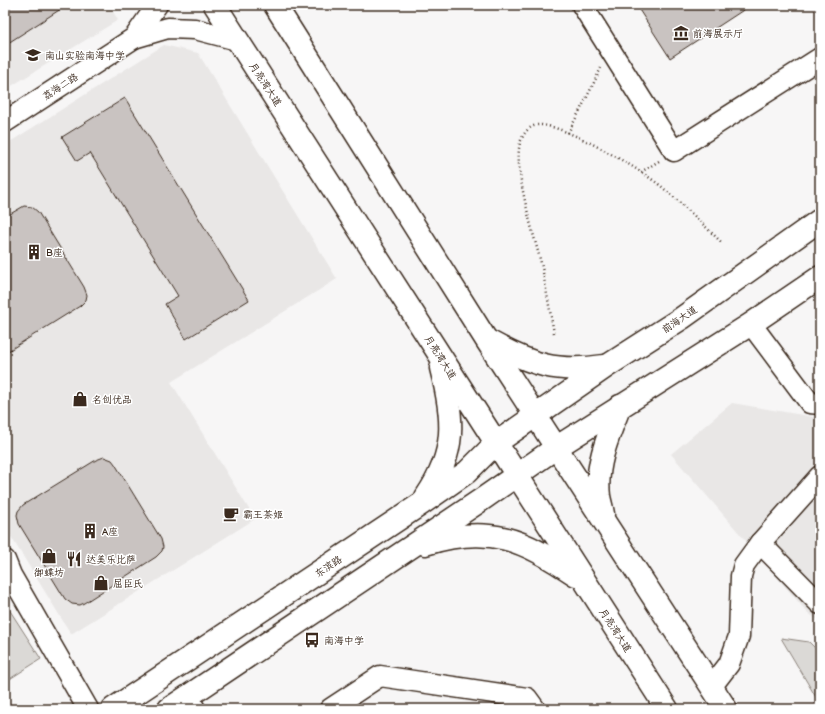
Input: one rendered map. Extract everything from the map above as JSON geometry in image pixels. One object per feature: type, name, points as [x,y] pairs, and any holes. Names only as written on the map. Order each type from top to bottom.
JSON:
[{"type":"main road","name":"月亮湾大道","points":[[214,5],[436,347],[583,580],[667,709]]},
{"type":"main road","points":[[275,5],[487,341],[726,709]]},
{"type":"main road","name":"前海大道","points":[[536,415],[607,366],[682,318],[820,220]]},
{"type":"main road","points":[[169,709],[191,703],[405,550],[557,447],[752,324],[820,277]]},
{"type":"main road","points":[[487,341],[526,360],[549,366],[570,369],[607,366]]},
{"type":"main road","points":[[421,504],[437,481],[444,464],[450,435],[450,416],[447,392],[436,347]]},
{"type":"main road","points":[[606,523],[599,496],[600,470],[607,440],[620,406]]},
{"type":"main road","name":"东滨路","points":[[113,709],[421,504],[467,472],[496,443],[536,415]]},
{"type":"main road","points":[[405,550],[458,535],[493,536],[513,540],[532,548],[552,559],[583,580]]},
{"type":"street","name":"荔海二路","points":[[134,38],[157,5]]},
{"type":"street","points":[[582,5],[674,151],[820,58]]},
{"type":"street","name":"荔海二路","points":[[5,122],[134,38],[168,28],[196,29],[237,40]]},
{"type":"street","points":[[752,324],[810,403],[820,404]]},
{"type":"street","points":[[712,686],[729,664],[739,636],[741,576],[744,565],[760,543],[820,476]]},
{"type":"street","points":[[760,543],[820,604]]},
{"type":"street","points":[[5,560],[10,575],[88,709]]},
{"type":"street","points":[[330,709],[380,676],[527,698],[534,709]]},
{"type":"path","points":[[568,133],[597,76],[608,47]]},
{"type":"path","points":[[554,333],[518,157],[520,142],[526,130],[537,125],[551,127],[568,133],[613,156],[656,183],[722,243]]},
{"type":"shaded area","name":"南山实验南海中学","points":[[5,5],[109,5],[118,20],[5,90]]},
{"type":"shaded area","points":[[164,45],[198,53],[337,279],[171,382],[255,519],[71,634],[5,527],[5,145]]},
{"type":"shaded area","points":[[732,403],[820,418],[820,622],[807,612],[671,454]]},
{"type":"shaded area","points":[[5,603],[41,659],[5,682]]},
{"type":"shaded area","points":[[781,638],[809,642],[820,653],[820,704]]},
{"type":"building","points":[[5,5],[67,5],[5,45]]},
{"type":"building","name":"前海展示厅","points":[[636,5],[751,5],[670,58]]},
{"type":"building","points":[[125,98],[249,300],[186,339],[165,304],[178,296],[90,153],[77,161],[62,137]]},
{"type":"building","name":"B座","points":[[24,206],[32,207],[38,212],[84,287],[87,295],[86,300],[80,306],[5,353],[5,217]]},
{"type":"building","name":"A座","points":[[104,457],[112,460],[115,464],[161,539],[163,547],[162,551],[156,557],[84,603],[80,605],[72,604],[65,599],[19,524],[17,515],[18,511],[23,505],[96,460]]},
{"type":"place","name":"前海展示厅","points":[[681,33]]},
{"type":"place","name":"南山实验南海中学","points":[[33,55]]},
{"type":"place","name":"B座","points":[[34,252]]},
{"type":"place","name":"名创优品","points":[[80,399]]},
{"type":"place","name":"霸王茶姬","points":[[231,514]]},
{"type":"place","name":"A座","points":[[90,531]]},
{"type":"place","name":"御蝶坊","points":[[49,556]]},
{"type":"place","name":"达美乐比萨","points":[[74,559]]},
{"type":"place","name":"屈臣氏","points":[[101,583]]},
{"type":"place","name":"南海中学","points":[[312,640]]}]
